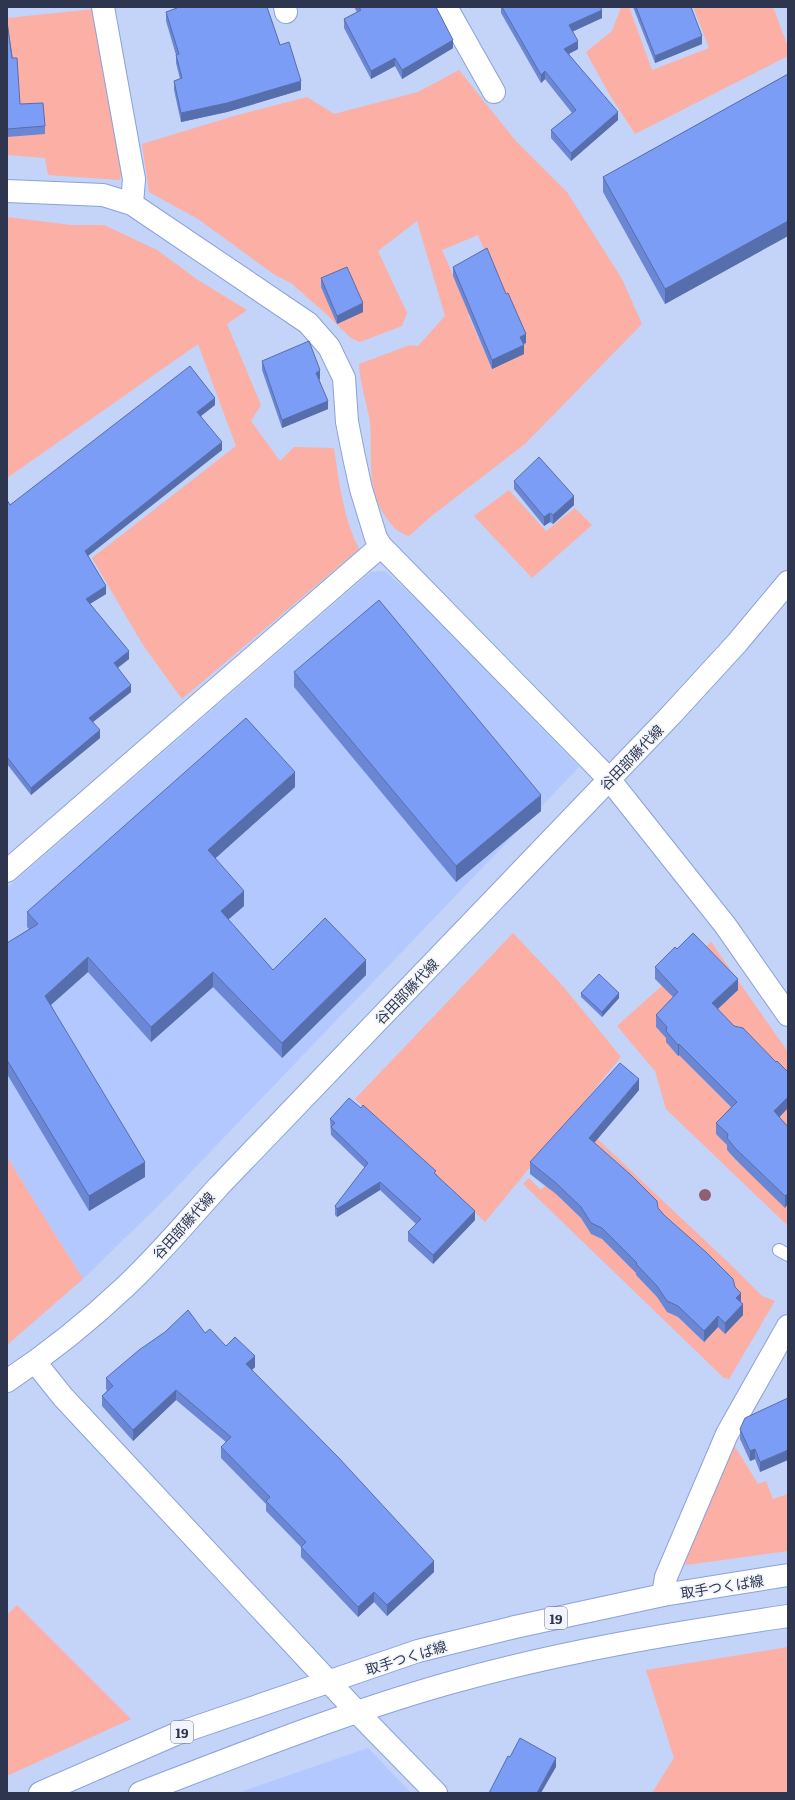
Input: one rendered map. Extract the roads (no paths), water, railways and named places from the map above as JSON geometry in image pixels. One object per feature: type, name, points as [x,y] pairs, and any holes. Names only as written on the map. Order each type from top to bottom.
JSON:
[{"type":"street","points":[[103,7],[134,179],[132,204]]},
{"type":"street","points":[[446,7],[494,92]]},
{"type":"street","points":[[7,191],[103,195],[132,204],[308,324],[329,347],[344,378],[347,422],[361,490],[376,538],[381,546],[609,779],[724,926],[788,1015]]},
{"type":"street","points":[[7,871],[381,546]]},
{"type":"street","name":"谷田部藤代線","points":[[7,1381],[36,1362],[88,1320],[150,1261],[218,1186],[672,715],[737,643],[788,582]]},
{"type":"street","points":[[663,1595],[666,1577],[727,1434],[788,1326]]},
{"type":"street","points":[[36,1362],[63,1397],[357,1712],[436,1793]]},
{"type":"street","name":"取手つくば線","points":[[40,1793],[176,1734],[418,1651],[515,1627],[663,1595],[788,1575]]},
{"type":"street","points":[[140,1793],[263,1745],[357,1712],[446,1684],[522,1664],[668,1634],[788,1616]]}]
